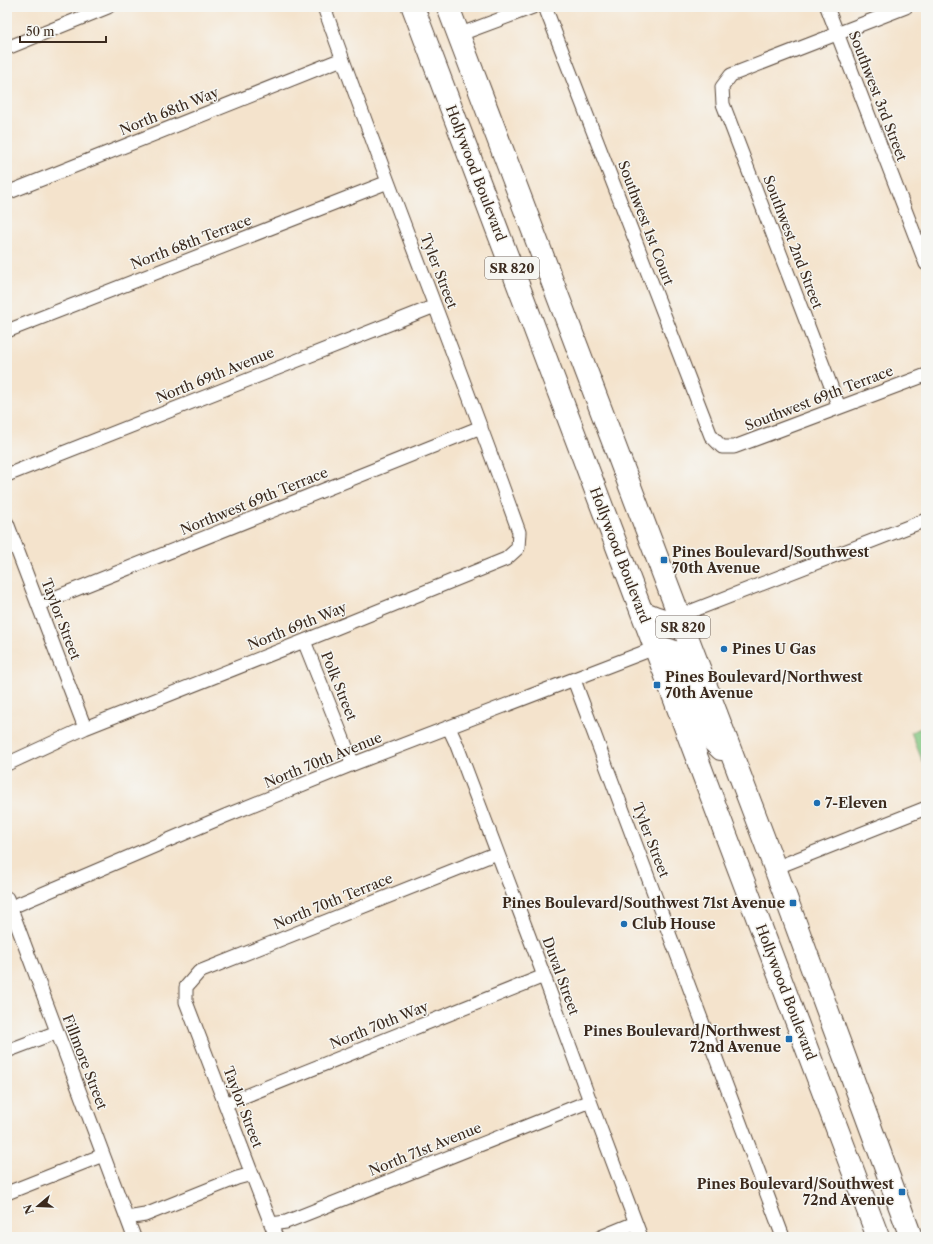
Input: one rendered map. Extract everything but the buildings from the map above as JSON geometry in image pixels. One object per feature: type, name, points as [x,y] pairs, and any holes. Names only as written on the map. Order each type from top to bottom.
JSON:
[{"type":"highway","name":"Hollywood Boulevard","points":[[414,7],[878,1237]]},
{"type":"highway","name":"SR 820","points":[[448,7],[775,868],[911,1237]]},
{"type":"highway","points":[[655,648],[662,648],[672,651],[704,724],[714,742],[733,758]]},
{"type":"highway","points":[[734,855],[745,857],[776,938],[784,947],[790,950],[804,948]]},
{"type":"street","points":[[7,48],[108,7]]},
{"type":"street","name":"Tyler Street","points":[[324,7],[342,59],[481,427],[519,532],[518,548]]},
{"type":"street","points":[[458,35],[532,7]]},
{"type":"street","name":"Southwest 1st Court","points":[[545,7],[711,436],[722,448]]},
{"type":"street","name":"Southwest 3rd Street","points":[[827,7],[926,264]]},
{"type":"street","points":[[837,34],[906,7]]},
{"type":"street","name":"Southwest 2nd Street","points":[[837,34],[731,75],[722,87],[723,104],[839,407]]},
{"type":"street","name":"North 68th Way","points":[[7,193],[342,59]]},
{"type":"street","name":"North 68th Terrace","points":[[7,331],[388,182]]},
{"type":"street","name":"North 69th Avenue","points":[[7,475],[435,306]]},
{"type":"street","name":"Southwest 69th Terrace","points":[[722,448],[734,447],[926,375]]},
{"type":"street","name":"Northwest 69th Terrace","points":[[39,604],[481,427]]},
{"type":"street","points":[[639,606],[664,616],[679,616],[926,520]]},
{"type":"street","name":"Taylor Street","points":[[7,523],[85,728]]},
{"type":"street","name":"North 69th Way","points":[[7,764],[85,728],[506,559],[518,548]]},
{"type":"street","name":"Polk Street","points":[[304,641],[353,764]]},
{"type":"street","name":"North 70th Avenue","points":[[8,905],[353,764],[655,648]]},
{"type":"street","name":"Tyler Street","points":[[574,680],[783,1237]]},
{"type":"street","name":"Duval Street","points":[[449,728],[544,976],[641,1237]]},
{"type":"street","points":[[775,868],[926,808]]},
{"type":"street","name":"North 70th Terrace","points":[[186,987],[199,972],[497,852]]},
{"type":"street","name":"Fillmore Street","points":[[8,905],[134,1237]]},
{"type":"street","name":"North 70th Way","points":[[225,1104],[544,976]]},
{"type":"street","name":"Taylor Street","points":[[186,987],[186,1002],[276,1237]]},
{"type":"street","points":[[7,1052],[57,1032]]},
{"type":"street","name":"North 71st Avenue","points":[[270,1224],[286,1222],[590,1101]]},
{"type":"street","points":[[7,1193],[103,1155]]},
{"type":"street","points":[[127,1218],[145,1215],[237,1178],[252,1174]]},
{"type":"street","points":[[601,1237],[635,1223]]},
{"type":"green space","points":[[926,726],[926,761],[923,763],[911,732]]},
{"type":"place","name":"Pines Boulevard/Southwest 70th Avenue","points":[[664,560]]},
{"type":"place","name":"Pines U Gas","points":[[724,649]]},
{"type":"place","name":"Pines Boulevard/Northwest 70th Avenue","points":[[657,685]]},
{"type":"place","name":"7-Eleven","points":[[817,803]]},
{"type":"place","name":"Pines Boulevard/Southwest 71st Avenue","points":[[793,903]]},
{"type":"place","name":"Club House","points":[[624,924]]},
{"type":"place","name":"Pines Boulevard/Northwest 72nd Avenue","points":[[789,1039]]},
{"type":"place","name":"Pines Boulevard/Southwest 72nd Avenue","points":[[902,1192]]}]
